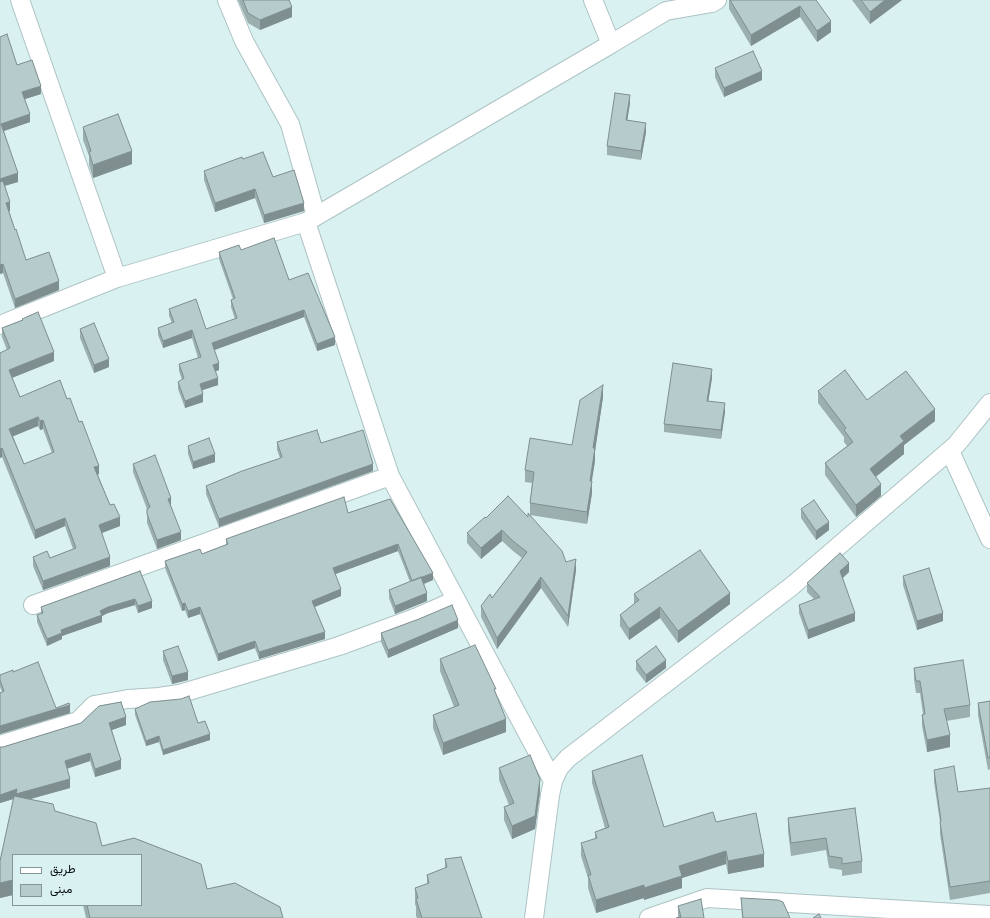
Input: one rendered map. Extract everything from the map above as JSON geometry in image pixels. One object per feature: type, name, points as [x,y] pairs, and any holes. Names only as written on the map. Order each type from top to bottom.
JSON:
[{"type":"street","points":[[20,0],[117,278]]},
{"type":"street","points":[[227,0],[244,41],[290,124],[311,219],[390,476],[553,781]]},
{"type":"street","points":[[593,0],[611,44]]},
{"type":"street","points":[[0,325],[117,278],[311,219],[678,4],[712,3],[717,0]]},
{"type":"street","points":[[534,918],[550,795],[553,781],[559,768],[568,758],[792,586],[956,446],[990,404]]},
{"type":"street","points":[[950,450],[990,539]]},
{"type":"street","points":[[33,605],[390,476]]},
{"type":"street","points":[[0,745],[78,721],[94,705],[186,692],[339,646],[415,618],[456,600]]},
{"type":"street","points":[[649,918],[707,898],[990,915]]},
{"type":"building","points":[[243,0],[289,0],[292,7],[260,20],[248,13]]},
{"type":"building","points":[[730,0],[816,0],[831,21],[817,31],[800,6],[751,35]]},
{"type":"building","points":[[861,0],[885,0],[870,12]]},
{"type":"building","points":[[7,34],[17,65],[32,60],[41,86],[22,92],[30,114],[1,124],[18,173],[0,179],[0,37]]},
{"type":"building","points":[[753,51],[762,71],[724,88],[715,68]]},
{"type":"building","points":[[615,93],[630,95],[626,120],[646,123],[641,151],[607,146]]},
{"type":"building","points":[[118,114],[132,151],[93,165],[89,152],[91,151],[83,127]]},
{"type":"building","points":[[263,152],[273,177],[294,170],[304,203],[264,215],[255,189],[215,203],[204,171],[242,157],[243,159]]},
{"type":"building","points":[[3,181],[10,202],[6,203],[26,260],[49,252],[59,281],[15,299],[3,264],[0,265],[0,182]]},
{"type":"building","points":[[274,238],[289,280],[308,273],[335,337],[317,344],[304,310],[212,343],[219,363],[213,365],[218,378],[200,384],[203,394],[185,401],[178,382],[184,378],[179,364],[201,357],[192,330],[163,341],[158,328],[174,322],[169,309],[196,299],[206,329],[237,318],[231,300],[235,298],[219,252],[239,245],[241,250]]},
{"type":"building","points":[[38,312],[54,352],[9,370],[20,397],[60,380],[67,399],[70,398],[79,422],[82,421],[99,466],[94,467],[110,505],[114,504],[120,517],[99,525],[110,557],[43,581],[33,557],[47,551],[50,558],[76,548],[65,518],[35,530],[2,448],[0,449],[0,353],[10,348],[2,328],[23,320],[22,319]],"holes":[[[38,417],[40,421],[43,420],[54,452],[24,464],[9,429]]]},
{"type":"building","points":[[94,323],[109,359],[94,365],[80,329]]},
{"type":"building","points":[[673,363],[712,369],[707,401],[725,403],[721,430],[664,424]]},
{"type":"building","points":[[845,370],[867,400],[906,371],[935,409],[900,436],[904,441],[870,469],[881,484],[856,505],[825,463],[853,442],[844,430],[846,428],[818,391]]},
{"type":"building","points":[[603,385],[593,448],[595,448],[590,481],[592,481],[587,512],[530,503],[534,472],[525,470],[530,438],[572,445],[580,400]]},
{"type":"building","points":[[317,430],[321,443],[363,430],[373,464],[219,519],[206,486],[282,457],[277,442]]},
{"type":"building","points":[[209,438],[215,454],[193,462],[188,446]]},
{"type":"building","points":[[155,455],[171,498],[168,499],[181,532],[157,540],[147,514],[147,509],[150,507],[133,464]]},
{"type":"building","points":[[508,496],[528,517],[528,513],[562,551],[566,562],[576,559],[568,616],[541,577],[497,638],[481,606],[490,594],[492,598],[527,552],[502,530],[481,548],[467,533],[485,517],[486,518]]},
{"type":"building","points":[[344,497],[348,513],[390,499],[433,573],[412,581],[398,544],[333,568],[341,589],[312,601],[325,632],[259,652],[255,641],[218,654],[200,607],[188,611],[185,603],[182,604],[165,561],[200,549],[202,554],[228,544],[226,539]]},
{"type":"building","points":[[814,500],[829,522],[816,531],[801,509]]},
{"type":"building","points":[[700,550],[730,593],[678,631],[660,607],[629,629],[620,615],[639,600],[634,594]]},
{"type":"building","points":[[840,553],[849,563],[840,571],[855,613],[808,630],[799,605],[820,597],[807,583]]},
{"type":"building","points":[[929,568],[943,613],[917,621],[903,576]]},
{"type":"building","points":[[140,571],[152,601],[138,606],[135,599],[108,607],[100,611],[102,615],[61,630],[62,633],[47,639],[37,615],[43,613],[41,607]]},
{"type":"building","points":[[421,577],[427,593],[395,606],[389,590]]},
{"type":"building","points":[[452,605],[458,620],[388,650],[381,633]]},
{"type":"building","points":[[475,645],[496,689],[494,689],[506,719],[443,743],[433,715],[459,705],[440,659]]},
{"type":"building","points":[[178,646],[188,672],[172,676],[163,651]]},
{"type":"building","points":[[656,646],[666,660],[646,675],[636,661]]},
{"type":"building","points":[[963,660],[970,705],[944,709],[950,735],[927,740],[922,715],[925,714],[920,681],[916,681],[914,668]]},
{"type":"building","points":[[38,662],[56,708],[69,703],[70,705],[0,726],[0,693],[4,691],[0,680],[0,675],[13,670],[13,672]]},
{"type":"building","points":[[189,696],[198,723],[205,721],[210,734],[163,750],[159,736],[146,741],[135,709],[150,702],[181,699]]},
{"type":"building","points":[[990,701],[990,757],[988,758],[978,703]]},
{"type":"building","points":[[121,702],[126,717],[109,723],[121,760],[95,769],[90,753],[65,761],[70,779],[16,794],[17,789],[0,795],[0,747],[81,723],[99,706]]},
{"type":"building","points":[[530,755],[540,779],[535,816],[512,826],[504,807],[514,803],[499,768]]},
{"type":"building","points":[[642,755],[664,827],[713,812],[716,822],[756,813],[764,854],[728,861],[726,851],[679,866],[682,876],[644,888],[644,885],[596,900],[588,875],[591,875],[581,843],[597,838],[595,832],[609,827],[592,771]]},
{"type":"building","points":[[954,766],[958,792],[990,788],[990,881],[950,887],[934,770]]},
{"type":"building","points":[[14,796],[53,804],[55,811],[96,823],[102,846],[134,838],[201,864],[207,889],[235,883],[280,907],[283,918],[90,918],[87,906],[142,906],[142,854],[12,854],[12,880],[0,883],[0,861]]},
{"type":"building","points":[[855,808],[862,861],[842,864],[842,858],[829,856],[826,838],[791,843],[788,818]]},
{"type":"building","points":[[461,857],[482,918],[422,918],[416,899],[418,898],[415,888],[429,883],[427,875],[447,867],[445,859]]},
{"type":"building","points":[[741,898],[778,900],[783,902],[790,918],[743,918]]},
{"type":"building","points":[[701,899],[704,918],[676,918],[681,917],[678,906]]},
{"type":"building","points":[[819,914],[821,918],[813,918]]}]
